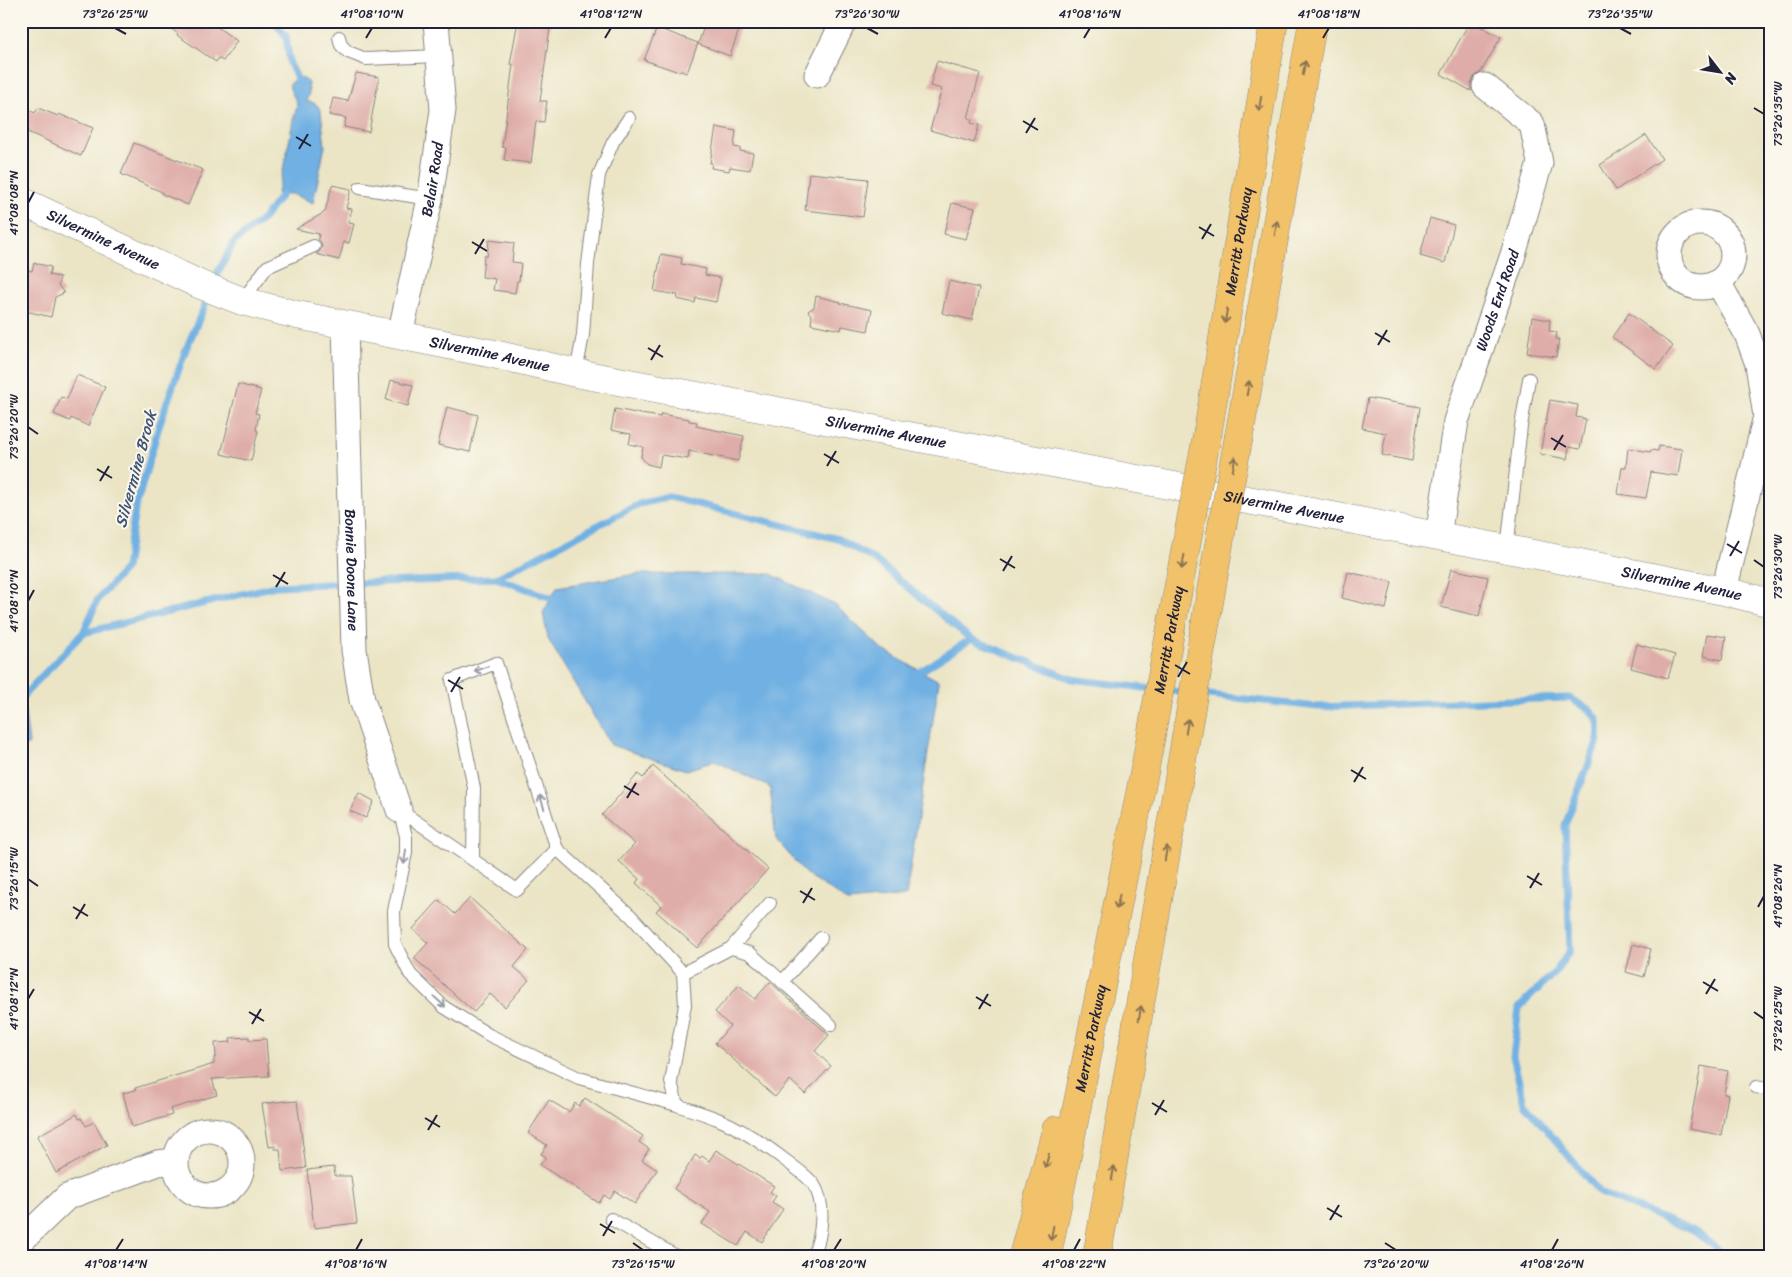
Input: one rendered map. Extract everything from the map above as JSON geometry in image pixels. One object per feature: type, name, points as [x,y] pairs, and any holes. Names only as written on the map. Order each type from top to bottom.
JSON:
[{"type":"highway","name":"Merritt Parkway","points":[[1047,1256],[1145,768],[1208,431],[1274,21]]},
{"type":"highway","points":[[1097,1256],[1108,1202],[1222,527],[1312,21]]},
{"type":"highway","points":[[1023,1256],[1050,1148],[1099,998]]},
{"type":"highway","points":[[1102,1256],[1108,1202]]},
{"type":"street","name":"Belair Road","points":[[400,335],[430,199],[443,110],[436,21]]},
{"type":"street","points":[[817,75],[844,21]]},
{"type":"street","name":"Woods End Road","points":[[1438,536],[1456,420],[1514,255],[1540,162],[1532,124],[1485,86]]},
{"type":"street","name":"Silvermine Avenue","points":[[21,201],[201,285],[242,301],[296,315],[489,353],[576,373],[1507,549],[1724,591],[1771,602]]},
{"type":"street","points":[[1718,282],[1747,334],[1758,364],[1766,416],[1724,591]]},
{"type":"street","name":"Bonnie Doone Lane","points":[[345,324],[354,650],[362,700],[399,810]]},
{"type":"street","points":[[21,1241],[67,1197],[158,1164],[176,1161]]},
{"type":"lane","points":[[340,37],[341,45],[348,52],[366,59],[439,56]]},
{"type":"lane","points":[[576,373],[583,335],[588,264],[599,174],[613,142],[629,118]]},
{"type":"lane","points":[[360,188],[430,199]]},
{"type":"lane","points":[[242,301],[267,268],[314,246]]},
{"type":"lane","points":[[1507,549],[1521,426],[1529,379]]},
{"type":"lane","points":[[473,860],[474,788],[452,680],[496,663],[557,849],[631,916],[683,973],[685,1005],[671,1082],[677,1105]]},
{"type":"lane","points":[[399,810],[517,890],[557,849]]},
{"type":"lane","points":[[399,810],[406,836],[406,853],[394,911],[395,944],[410,974],[444,1007],[489,1035],[579,1078],[677,1105],[719,1120],[744,1132],[805,1175],[814,1186],[820,1200],[820,1236],[813,1256]]},
{"type":"lane","points":[[683,973],[731,948],[770,903]]},
{"type":"lane","points":[[782,982],[821,938]]},
{"type":"lane","points":[[731,948],[750,954],[831,1024]]},
{"type":"lane","points":[[1756,1087],[1771,1090]]},
{"type":"lane","points":[[611,1218],[676,1256]]},
{"type":"water","points":[[297,78],[304,79],[308,83],[309,93],[306,101],[314,103],[321,112],[325,146],[313,203],[292,194],[277,193],[297,107],[290,84]]},
{"type":"water","points":[[637,574],[771,574],[835,605],[883,650],[939,681],[906,896],[848,902],[805,873],[776,839],[770,787],[715,761],[686,770],[611,745],[548,639],[543,613],[557,587]]},
{"type":"water","points":[[21,697],[23,697],[29,744],[21,749]]},
{"type":"building","points":[[161,21],[209,21],[237,41],[223,61],[218,58],[216,62],[177,35]]},
{"type":"building","points":[[518,21],[551,21],[540,101],[547,101],[544,122],[536,121],[531,163],[504,160],[506,148],[502,147],[513,64],[510,64]]},
{"type":"building","points":[[706,21],[742,21],[730,56],[698,44]]},
{"type":"building","points":[[1470,21],[1501,37],[1481,72],[1474,77],[1471,83],[1471,91],[1441,74]]},
{"type":"building","points":[[657,28],[698,43],[687,73],[644,60]]},
{"type":"building","points":[[937,61],[980,73],[968,118],[972,119],[971,123],[979,125],[974,143],[930,130],[942,89],[930,86]]},
{"type":"building","points":[[356,73],[379,77],[369,132],[344,127],[346,118],[329,115],[333,98],[348,101]]},
{"type":"building","points":[[21,107],[35,113],[38,108],[58,116],[59,114],[93,128],[81,156],[21,129]]},
{"type":"building","points":[[716,127],[736,131],[734,147],[740,148],[740,151],[753,153],[750,170],[730,167],[729,171],[711,168],[712,163],[710,163]]},
{"type":"building","points":[[1646,135],[1662,159],[1616,190],[1600,165]]},
{"type":"building","points":[[134,143],[203,170],[188,205],[121,174]]},
{"type":"building","points":[[809,173],[868,179],[863,217],[805,210]]},
{"type":"building","points":[[332,185],[351,189],[346,208],[352,209],[348,223],[354,224],[349,243],[344,242],[339,260],[316,254],[322,247],[318,239],[319,234],[296,229],[325,212]]},
{"type":"building","points":[[952,203],[975,208],[966,239],[944,234]]},
{"type":"building","points":[[1430,218],[1454,225],[1445,263],[1420,256]]},
{"type":"building","points":[[489,240],[514,243],[512,262],[521,263],[519,281],[517,281],[515,293],[493,290],[495,279],[482,277],[484,256],[487,256]]},
{"type":"building","points":[[661,254],[682,258],[681,264],[706,269],[705,275],[721,278],[716,302],[696,298],[695,303],[677,299],[678,295],[654,291]]},
{"type":"building","points":[[34,263],[51,267],[49,275],[60,277],[58,285],[64,293],[55,297],[51,317],[21,310],[21,269],[32,271]]},
{"type":"building","points":[[949,281],[979,288],[972,320],[942,313]]},
{"type":"building","points":[[816,296],[872,310],[868,331],[842,326],[841,330],[811,324],[812,316],[808,311],[814,307]]},
{"type":"building","points":[[1629,313],[1673,346],[1656,369],[1612,337]]},
{"type":"building","points":[[1532,317],[1550,320],[1549,331],[1557,332],[1556,339],[1559,339],[1556,357],[1527,353]]},
{"type":"building","points":[[77,375],[105,387],[88,426],[71,418],[70,421],[54,414],[61,397],[67,399]]},
{"type":"building","points":[[391,380],[413,385],[408,406],[386,400]]},
{"type":"building","points":[[238,384],[261,390],[255,413],[259,414],[256,430],[258,431],[251,461],[221,454]]},
{"type":"building","points":[[1368,398],[1420,407],[1412,461],[1382,455],[1386,433],[1362,428]]},
{"type":"building","points":[[1550,400],[1578,405],[1576,417],[1586,419],[1580,449],[1569,447],[1567,459],[1540,454]]},
{"type":"building","points":[[447,407],[478,415],[470,452],[438,445]]},
{"type":"building","points":[[615,409],[660,417],[661,414],[689,419],[689,421],[697,422],[696,426],[744,436],[738,461],[689,451],[688,459],[661,455],[659,467],[647,464],[641,457],[643,447],[629,444],[631,434],[611,430]]},
{"type":"building","points":[[1659,446],[1682,449],[1678,476],[1651,472],[1646,498],[1618,494],[1622,467],[1626,467],[1628,448],[1650,452],[1651,450],[1658,451]]},
{"type":"building","points":[[1451,569],[1488,577],[1479,616],[1441,607]]},
{"type":"building","points":[[1348,572],[1392,582],[1386,609],[1342,598]]},
{"type":"building","points":[[1707,634],[1726,637],[1722,660],[1703,656]]},
{"type":"building","points":[[1637,644],[1675,655],[1668,678],[1631,668]]},
{"type":"building","points":[[653,766],[768,869],[697,948],[656,911],[661,906],[636,883],[639,879],[619,861],[635,844],[602,815],[638,774],[643,778]]},
{"type":"building","points":[[359,793],[374,801],[366,818],[350,811]]},
{"type":"building","points":[[470,898],[528,950],[514,967],[529,980],[505,1007],[490,994],[474,1012],[414,958],[428,943],[413,929],[439,900],[455,914]]},
{"type":"building","points":[[1633,944],[1651,949],[1644,977],[1626,972]]},
{"type":"building","points":[[770,982],[829,1035],[815,1051],[831,1066],[805,1094],[790,1080],[775,1097],[715,1043],[730,1026],[715,1012],[739,985],[755,999]]},
{"type":"building","points":[[249,1037],[249,1040],[266,1039],[269,1076],[212,1079],[217,1095],[170,1109],[172,1115],[132,1127],[123,1093],[214,1064],[214,1057],[216,1057],[215,1043],[231,1042],[230,1038]]},
{"type":"building","points":[[1701,1066],[1728,1071],[1724,1094],[1728,1095],[1721,1135],[1689,1129]]},
{"type":"building","points":[[585,1098],[643,1136],[639,1142],[649,1149],[642,1160],[657,1170],[635,1204],[615,1191],[610,1199],[604,1195],[599,1203],[540,1165],[546,1157],[541,1154],[547,1145],[528,1133],[549,1100],[569,1112],[575,1103],[579,1106]]},
{"type":"building","points":[[297,1101],[306,1168],[282,1171],[280,1149],[275,1149],[275,1146],[269,1147],[262,1104]]},
{"type":"building","points":[[77,1114],[86,1126],[94,1122],[107,1145],[56,1173],[37,1136]]},
{"type":"building","points":[[716,1150],[774,1186],[770,1192],[776,1196],[772,1202],[783,1209],[762,1242],[747,1232],[738,1246],[702,1224],[710,1212],[674,1189],[695,1155],[700,1158],[702,1156],[709,1161]]},
{"type":"building","points":[[334,1167],[335,1176],[351,1176],[357,1223],[314,1228],[307,1170]]},
{"type":"waterway","name":"Silvermine Brook","points":[[273,21],[286,36],[290,64],[299,87]]},
{"type":"waterway","name":"Silvermine Brook","points":[[216,276],[234,242],[263,219],[289,185]]},
{"type":"waterway","name":"Silvermine Brook","points":[[83,633],[98,599],[126,568],[135,510],[160,423],[186,349],[205,305]]},
{"type":"waterway","points":[[21,698],[83,633],[275,586],[496,578],[639,504],[669,497],[838,539],[875,560],[971,639],[1072,679],[1153,689]]},
{"type":"waterway","points":[[496,578],[560,601]]},
{"type":"waterway","points":[[915,675],[971,639]]},
{"type":"waterway","points":[[1164,690],[1188,693]]},
{"type":"waterway","points":[[1199,694],[1318,707],[1569,698],[1590,710],[1598,720],[1598,740],[1565,825],[1570,950],[1557,970],[1519,1008],[1513,1056],[1524,1103],[1600,1193],[1696,1232],[1726,1256]]}]
